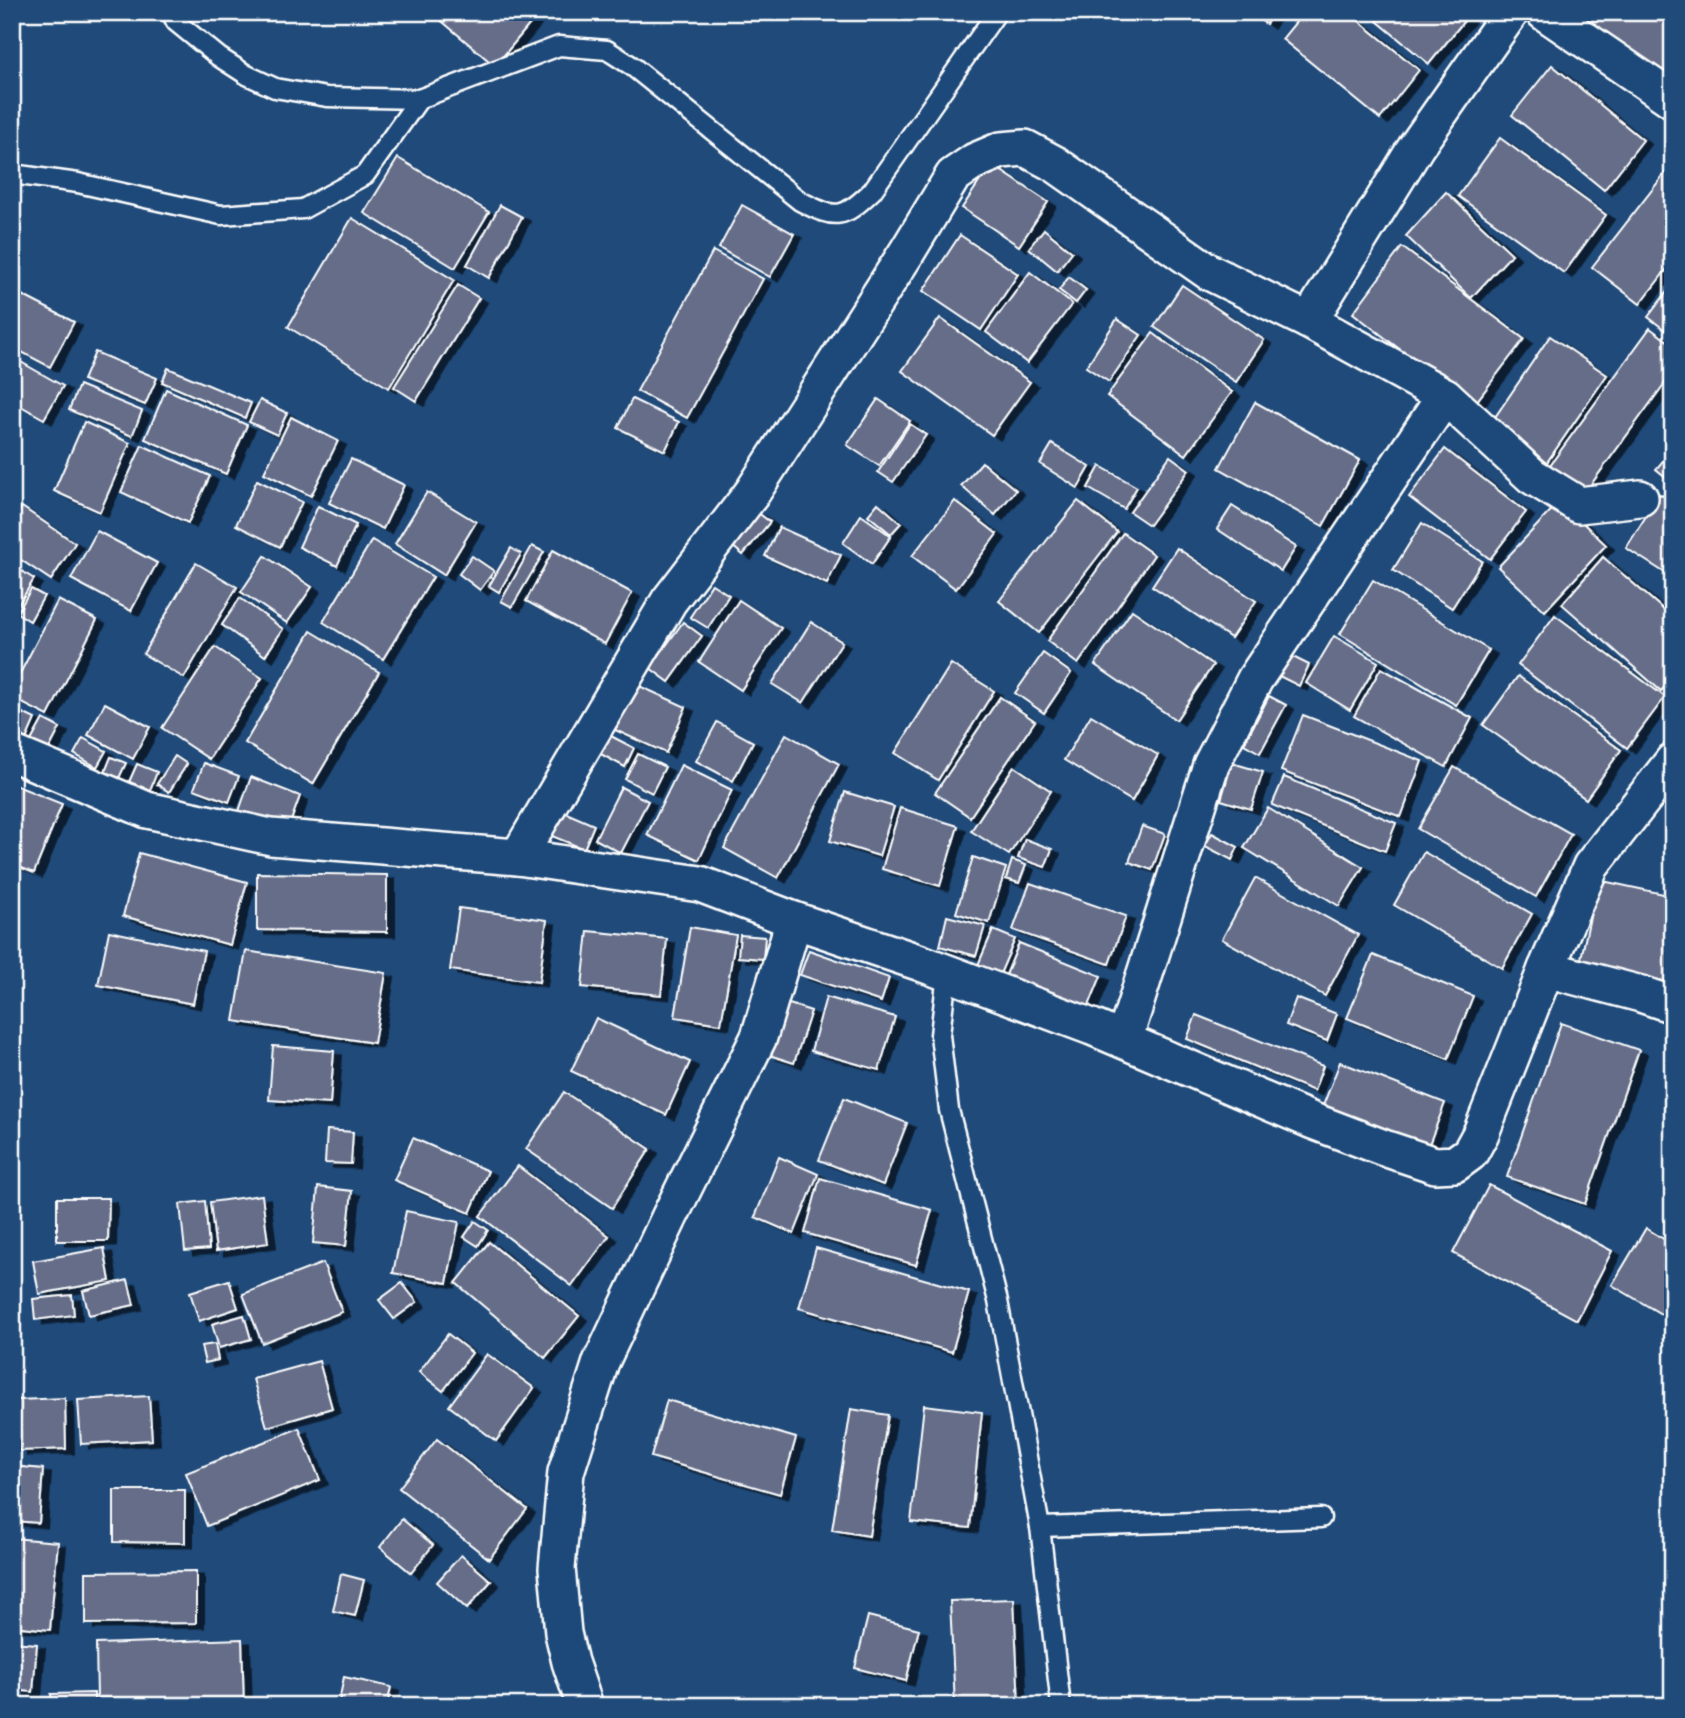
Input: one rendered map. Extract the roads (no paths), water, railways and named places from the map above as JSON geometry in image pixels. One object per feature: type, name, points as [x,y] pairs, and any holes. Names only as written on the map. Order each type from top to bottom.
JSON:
[{"type":"street","points":[[1309,320],[1416,147],[1511,12]]},
{"type":"street","points":[[1544,12],[1673,100]]},
{"type":"street","points":[[518,857],[668,601],[752,493],[953,176],[975,161],[1001,150],[1025,148],[1055,164],[1209,272],[1309,320],[1445,396],[1532,476],[1579,505],[1640,498]]},
{"type":"street","points":[[1124,1040],[1211,765],[1255,680],[1445,396]]},
{"type":"street","points":[[12,753],[147,810],[271,837],[518,857],[700,884],[1124,1040],[1313,1121],[1435,1165],[1455,1164],[1470,1153],[1481,1133],[1546,969],[1591,866],[1673,761]]},
{"type":"street","points":[[585,1706],[569,1662],[559,1594],[557,1568],[566,1472],[601,1362],[759,1037],[794,920]]},
{"type":"street","points":[[1546,969],[1673,1004]]},
{"type":"lane","points":[[171,12],[176,22],[219,57],[247,75],[275,88],[327,97],[419,99],[559,46],[607,50],[632,66],[800,201],[819,211],[836,215],[853,209],[872,191],[997,12]]},
{"type":"lane","points":[[12,174],[78,183],[221,215],[303,209],[365,174],[419,99]]},
{"type":"lane","points":[[947,973],[940,1035],[949,1110],[998,1301],[1040,1527],[1061,1706]]},
{"type":"lane","points":[[1040,1527],[1321,1518]]}]
